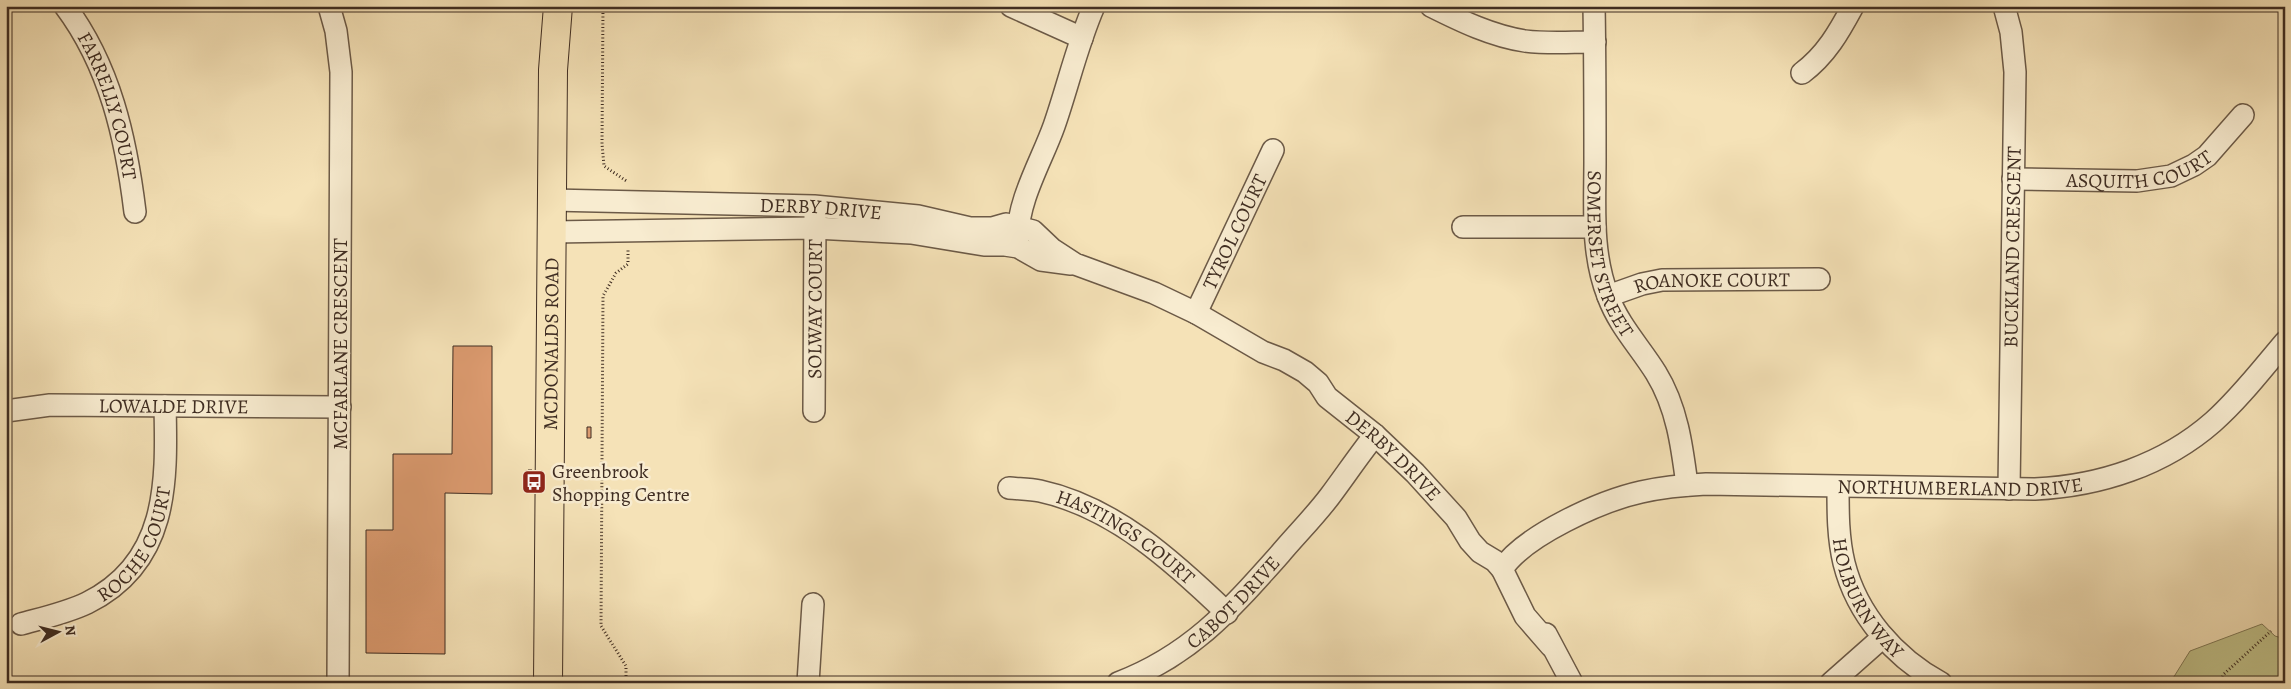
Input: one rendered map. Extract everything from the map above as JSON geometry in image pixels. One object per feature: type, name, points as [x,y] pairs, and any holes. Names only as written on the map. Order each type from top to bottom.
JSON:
[{"type":"main road","name":"MCDONALDS ROAD","points":[[559,10],[553,70],[561,200],[566,683]]},
{"type":"main road","name":"MCDONALDS ROAD","points":[[548,683],[561,232]]},
{"type":"street","name":"FARRELLY COURT","points":[[65,6],[96,58],[116,110],[129,166],[134,212]]},
{"type":"street","name":"MCFARLANE CRESCENT","points":[[329,6],[336,31],[341,72],[338,683]]},
{"type":"street","points":[[1431,6],[1485,31],[1504,36],[1549,43],[1595,42]]},
{"type":"street","name":"SOMERSET STREET","points":[[1594,6],[1595,227],[1598,258],[1608,296],[1626,332],[1655,372],[1667,394],[1680,438],[1687,485]]},
{"type":"street","points":[[1802,72],[1816,62],[1826,51],[1853,6]]},
{"type":"street","name":"BUCKLAND CRESCENT","points":[[2004,6],[2012,32],[2014,53],[2010,489]]},
{"type":"street","points":[[1019,9],[1088,22],[1054,126],[1034,174],[1021,234]]},
{"type":"street","name":"ASQUITH COURT","points":[[2013,179],[2137,181],[2171,176],[2194,165],[2207,156],[2243,115]]},
{"type":"street","name":"TYROL COURT","points":[[1196,313],[1273,150]]},
{"type":"street","name":"DERBY DRIVE","points":[[561,200],[814,206],[918,216],[970,228],[986,229],[1006,224],[1075,264],[1154,294],[1196,313],[1264,353],[1298,382],[1312,391],[1327,397],[1380,439],[1415,472],[1456,518],[1470,541],[1480,552],[1495,561],[1509,564]]},
{"type":"street","name":"SOLWAY COURT","points":[[814,206],[814,411]]},
{"type":"street","points":[[1462,227],[1595,227]]},
{"type":"street","name":"DERBY DRIVE","points":[[561,232],[815,228],[911,233],[984,245],[1005,245],[1021,234]]},
{"type":"street","name":"ROANOKE COURT","points":[[1608,296],[1642,284],[1662,280],[1819,279]]},
{"type":"street","name":"NORTHUMBERLAND DRIVE","points":[[1509,564],[1540,552],[1589,512],[1639,492],[1687,485],[2010,489],[2060,488],[2092,483],[2122,474],[2151,462],[2214,422],[2285,342]]},
{"type":"street","name":"LOWALDE DRIVE","points":[[6,411],[50,405],[340,406]]},
{"type":"street","name":"ROCHE COURT","points":[[21,624],[65,612],[104,593],[132,566],[146,546],[156,526],[165,482],[165,406]]},
{"type":"street","name":"CABOT DRIVE","points":[[1118,683],[1149,670],[1173,656],[1206,632],[1227,613],[1329,497],[1355,459],[1380,439]]},
{"type":"street","name":"HOLBURN WAY","points":[[1838,487],[1838,520],[1845,565],[1861,605],[1883,637],[1907,661],[1941,683]]},
{"type":"street","name":"HASTINGS COURT","points":[[1009,488],[1037,490],[1056,495],[1104,516],[1132,533],[1165,557],[1227,613]]},
{"type":"street","points":[[1509,564],[1572,683]]},
{"type":"street","points":[[808,683],[813,604]]},
{"type":"street","points":[[1831,683],[1883,637]]},
{"type":"path","points":[[603,6],[602,144],[604,166],[628,182]]},
{"type":"path","points":[[626,682],[626,666],[601,626],[603,296],[616,274],[628,264],[628,254]]},
{"type":"path","points":[[2219,683],[2224,674],[2271,631]]},
{"type":"green space","points":[[2262,624],[2275,636],[2285,639],[2285,683],[2170,683],[2190,651]]},
{"type":"building","points":[[453,346],[492,346],[492,494],[445,493],[445,654],[366,653],[366,530],[393,530],[393,454],[452,454]]},
{"type":"building","points":[[587,427],[591,427],[591,438],[587,438]]},
{"type":"building","points":[[528,470],[532,470],[531,481],[527,481]]},
{"type":"place","name":"Greenbrook Shopping Centre","points":[[534,482]]}]
